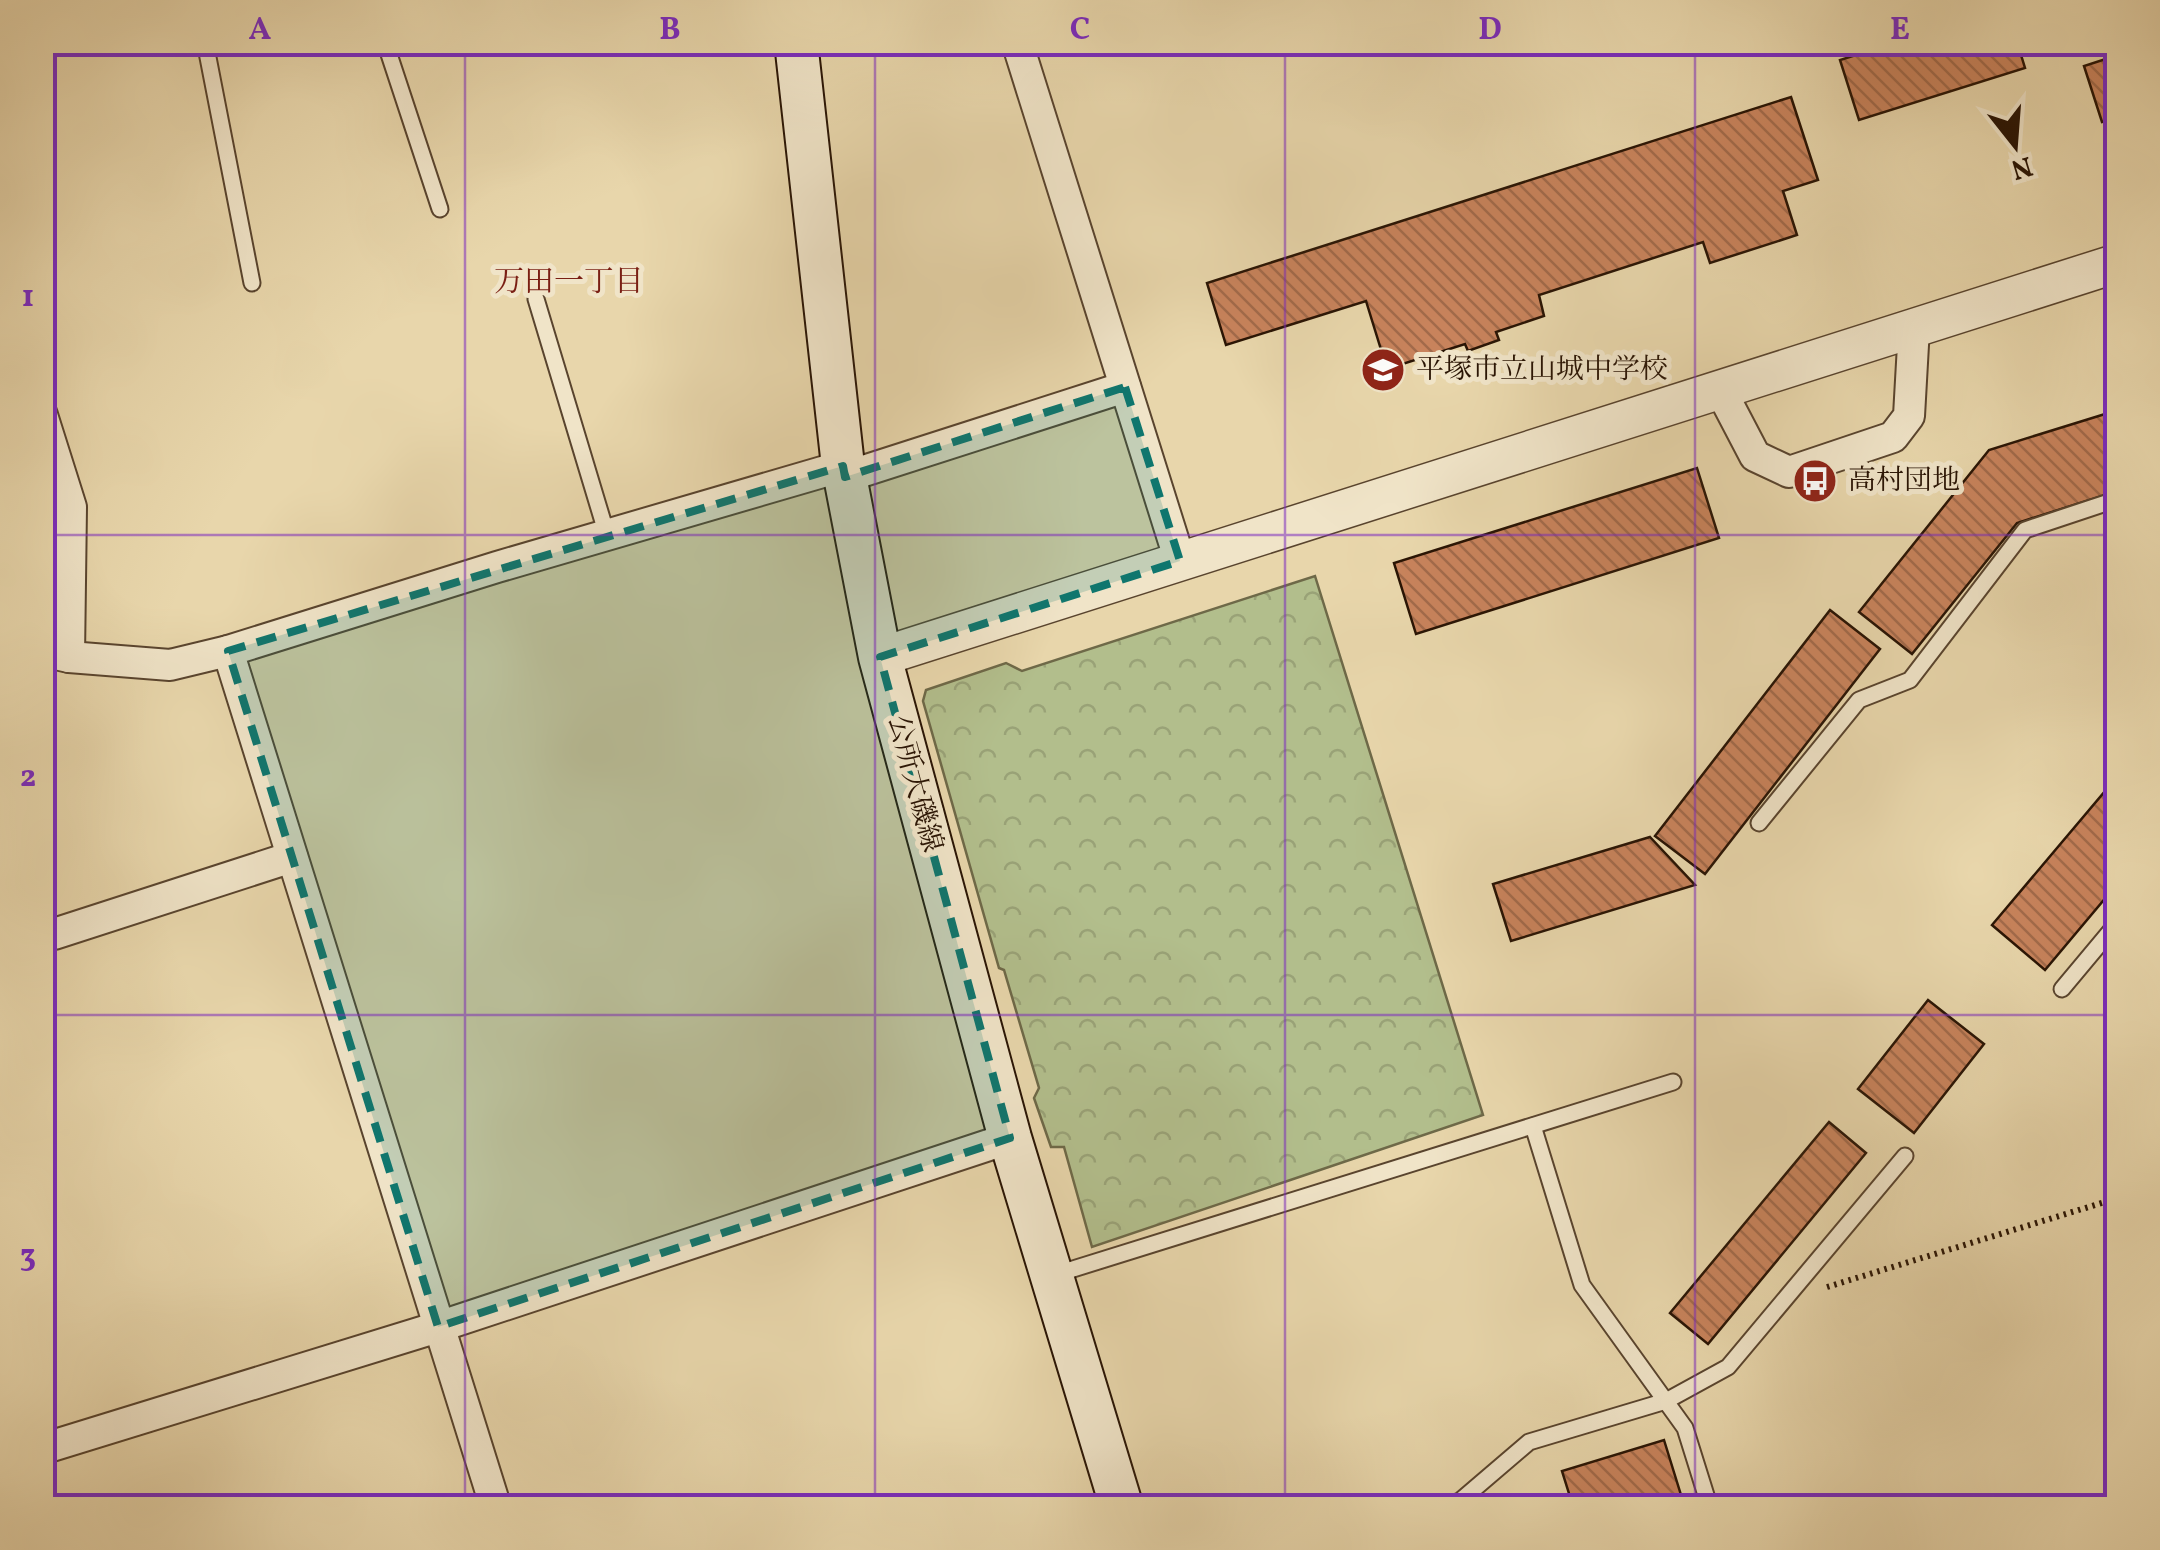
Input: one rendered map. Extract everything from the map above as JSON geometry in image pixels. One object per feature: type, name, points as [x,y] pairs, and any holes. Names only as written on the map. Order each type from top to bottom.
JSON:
[{"type":"main road","name":"公所大磯線","points":[[796,42],[844,472],[880,657],[1010,1138],[1122,1508]]},
{"type":"street","points":[[1018,42],[1180,560]]},
{"type":"street","points":[[880,657],[2118,263]]},
{"type":"street","points":[[1721,391],[1755,456],[1789,472],[1894,437],[1909,416],[1914,327]]},
{"type":"street","points":[[42,416],[71,506],[56,654],[170,664],[228,651],[607,535],[844,472],[1125,387]]},
{"type":"street","points":[[228,651],[496,1508]]},
{"type":"street","points":[[54,934],[292,857]]},
{"type":"street","points":[[42,1449],[438,1327],[1010,1138]]},
{"type":"lane","points":[[205,42],[252,283]]},
{"type":"lane","points":[[385,42],[440,209]]},
{"type":"lane","points":[[536,299],[607,535]]},
{"type":"lane","points":[[1759,823],[1859,700],[1910,680],[2025,530],[2118,498]]},
{"type":"lane","points":[[2062,989],[2118,922]]},
{"type":"lane","points":[[1053,1276],[1674,1082]]},
{"type":"lane","points":[[1532,1126],[1582,1285],[1685,1428],[1710,1508]]},
{"type":"lane","points":[[1438,1508],[1460,1501],[1529,1442],[1666,1401],[1728,1367],[1905,1156]]},
{"type":"path","points":[[1783,1301],[2118,1198]]},
{"type":"highlighted area","points":[[1125,387],[1180,561],[880,657],[1010,1138],[438,1327],[228,651],[843,466],[845,477]]},
{"type":"green space","points":[[1315,576],[1483,1115],[1092,1247],[1064,1147],[1051,1147],[1034,1098],[1039,1088],[1004,970],[999,968],[923,701],[926,690],[1006,663],[1022,671]]},
{"type":"building","points":[[1897,42],[2017,42],[2025,68],[1859,120],[1840,60]]},
{"type":"building","points":[[2118,55],[2118,118],[2102,122],[2084,66]]},
{"type":"building","points":[[1791,97],[1818,180],[1783,191],[1797,235],[1710,263],[1703,242],[1539,295],[1544,316],[1496,332],[1499,340],[1468,351],[1465,344],[1387,369],[1366,301],[1226,345],[1207,283]]},
{"type":"building","points":[[2118,410],[2118,491],[2017,523],[1912,654],[1859,612],[1989,450]]},
{"type":"building","points":[[1697,468],[1719,538],[1416,634],[1394,563]]},
{"type":"building","points":[[1830,610],[1880,649],[1705,874],[1655,836]]},
{"type":"building","points":[[2117,777],[2118,883],[2045,970],[1992,925]]},
{"type":"building","points":[[1650,837],[1695,885],[1511,941],[1493,884]]},
{"type":"building","points":[[1928,1000],[1984,1044],[1914,1133],[1858,1089]]},
{"type":"building","points":[[1829,1122],[1866,1153],[1708,1344],[1670,1313]]},
{"type":"building","points":[[1664,1440],[1685,1508],[1545,1508],[1571,1500],[1562,1471]]},
{"type":"place","name":"平塚市立山城中学校","points":[[1383,370]]},
{"type":"place","name":"高村団地","points":[[1815,481]]},
{"type":"district","name":"万田一丁目","points":[[569,283]]}]
